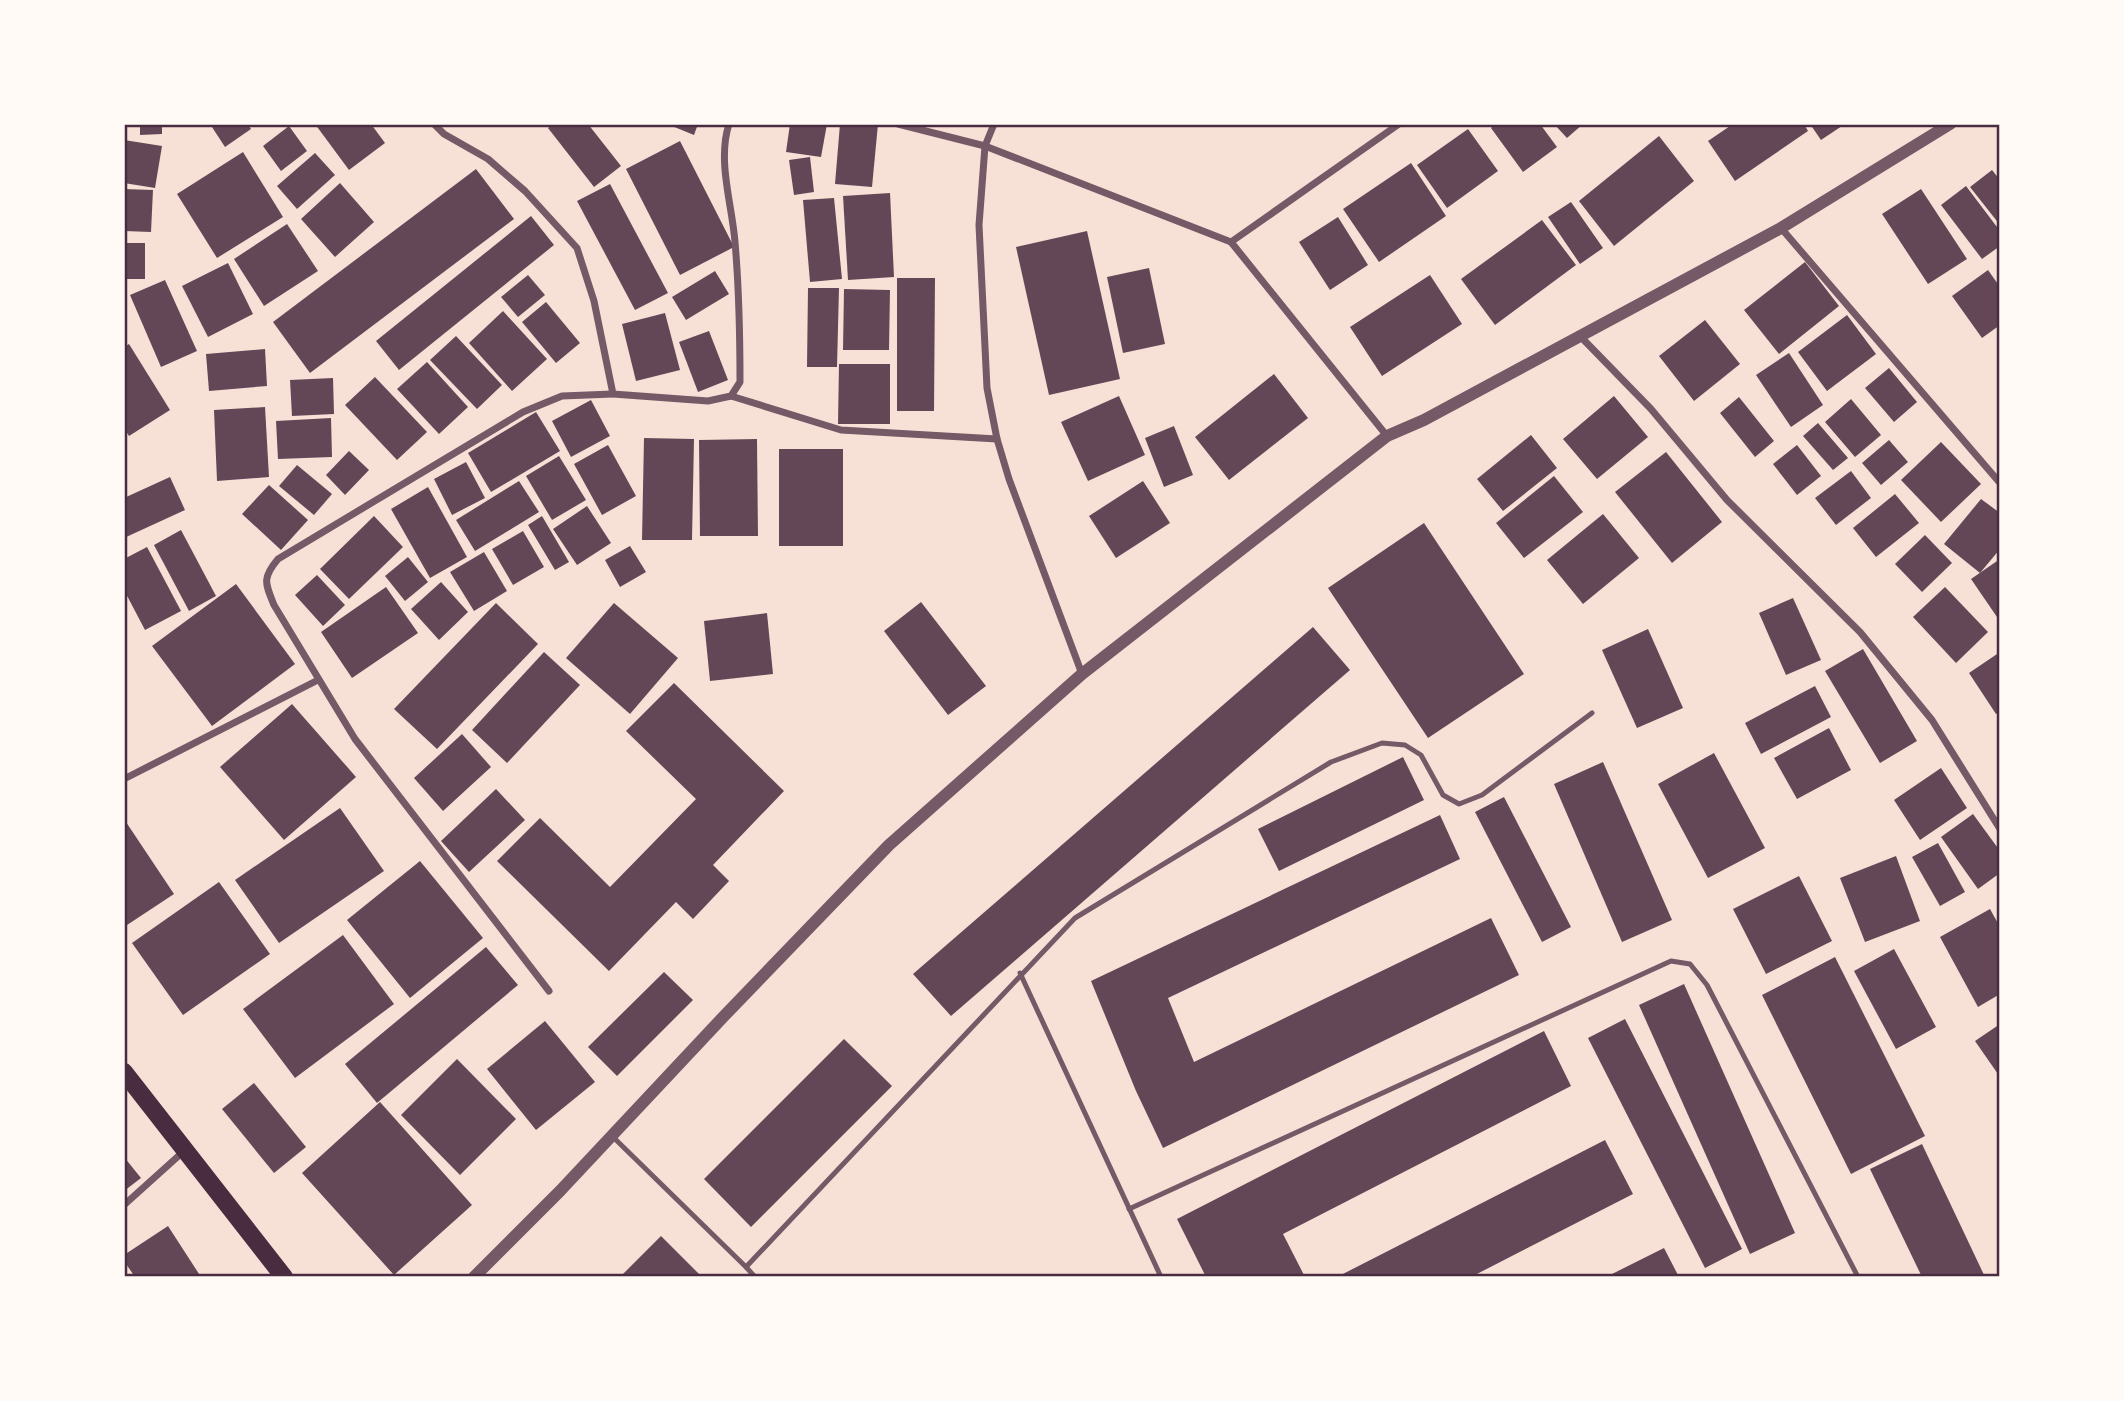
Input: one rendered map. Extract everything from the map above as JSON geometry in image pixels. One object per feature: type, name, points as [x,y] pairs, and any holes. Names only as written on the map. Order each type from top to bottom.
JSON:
[{"type":"main road","points":[[124,1072],[284,1277]]},
{"type":"street","points":[[434,124],[444,134],[488,159],[525,191],[577,248],[594,300],[613,394]]},
{"type":"street","points":[[729,124],[724,153],[735,242],[740,373],[740,382],[731,396]]},
{"type":"street","points":[[898,124],[985,146],[1231,242],[1387,436]]},
{"type":"street","points":[[994,124],[985,146],[979,239],[987,388],[1009,480],[1082,674]]},
{"type":"street","points":[[1231,242],[1399,124]]},
{"type":"street","points":[[474,1277],[889,845],[1082,674],[1387,436],[1424,420],[1781,228],[1950,124]]},
{"type":"street","points":[[1781,228],[2000,483]]},
{"type":"street","points":[[1580,336],[1651,409],[1727,500],[1860,632],[1932,720],[2000,829]]},
{"type":"street","points":[[549,991],[355,738],[318,680],[274,605],[266,585],[268,572],[278,559],[523,412],[562,396],[613,394],[708,401],[731,396],[841,430],[998,439]]},
{"type":"street","points":[[124,779],[318,680]]},
{"type":"street","points":[[124,1205],[185,1150]]},
{"type":"lane","points":[[746,1267],[1074,918],[1331,762],[1382,743],[1405,745],[1421,755],[1443,795],[1459,804],[1482,795],[1592,713]]},
{"type":"lane","points":[[1129,1209],[1671,961],[1690,964],[1707,985],[1858,1277]]},
{"type":"lane","points":[[1020,973],[1161,1277]]},
{"type":"lane","points":[[611,1136],[755,1277]]},
{"type":"building","points":[[140,124],[162,124],[162,134],[140,135]]},
{"type":"building","points":[[210,124],[248,124],[251,129],[225,147]]},
{"type":"building","points":[[315,124],[371,124],[385,143],[349,170]]},
{"type":"building","points":[[553,124],[588,124],[621,166],[594,187],[548,128]]},
{"type":"building","points":[[667,124],[698,124],[694,135]]},
{"type":"building","points":[[790,124],[827,124],[821,157],[786,152]]},
{"type":"building","points":[[840,124],[878,124],[872,187],[835,184]]},
{"type":"building","points":[[1495,124],[1540,124],[1557,147],[1523,172],[1491,128]]},
{"type":"building","points":[[1554,124],[1583,124],[1567,138]]},
{"type":"building","points":[[1733,124],[1804,124],[1808,131],[1735,181],[1708,141]]},
{"type":"building","points":[[1810,124],[1845,124],[1821,140]]},
{"type":"building","points":[[289,126],[307,151],[281,171],[263,146]]},
{"type":"building","points":[[1468,129],[1498,171],[1447,208],[1417,165]]},
{"type":"building","points":[[1659,136],[1694,181],[1614,246],[1579,201]]},
{"type":"building","points":[[124,140],[162,146],[155,188],[124,183]]},
{"type":"building","points":[[680,141],[734,247],[680,275],[626,169]]},
{"type":"building","points":[[243,152],[283,217],[217,258],[177,194]]},
{"type":"building","points":[[315,153],[335,175],[297,209],[277,186]]},
{"type":"building","points":[[810,157],[814,192],[794,195],[789,160]]},
{"type":"building","points":[[1411,163],[1446,216],[1379,262],[1343,209]]},
{"type":"building","points":[[476,169],[514,219],[310,373],[273,322]]},
{"type":"building","points":[[1992,170],[2000,180],[2000,225],[1970,187]]},
{"type":"building","points":[[340,183],[374,222],[335,257],[301,219]]},
{"type":"building","points":[[610,184],[668,293],[635,310],[577,201]]},
{"type":"building","points":[[1966,186],[2000,231],[2000,246],[1982,259],[1941,205]]},
{"type":"building","points":[[124,189],[153,190],[151,232],[124,231]]},
{"type":"building","points":[[1921,189],[1967,259],[1928,284],[1882,214]]},
{"type":"building","points":[[890,193],[894,277],[848,280],[843,196]]},
{"type":"building","points":[[834,198],[842,279],[810,282],[803,200]]},
{"type":"building","points":[[1571,202],[1603,248],[1580,264],[1548,217]]},
{"type":"building","points":[[531,216],[554,245],[399,370],[376,341]]},
{"type":"building","points":[[1338,217],[1368,265],[1330,290],[1299,242]]},
{"type":"building","points":[[1542,220],[1576,265],[1495,325],[1461,279]]},
{"type":"building","points":[[287,224],[318,271],[264,306],[234,259]]},
{"type":"building","points":[[1087,231],[1120,379],[1049,395],[1016,247]]},
{"type":"building","points":[[124,243],[145,243],[145,279],[124,279]]},
{"type":"building","points":[[1805,262],[1839,306],[1779,354],[1744,310]]},
{"type":"building","points":[[228,263],[253,314],[208,337],[182,286]]},
{"type":"building","points":[[1149,268],[1165,344],[1123,353],[1107,277]]},
{"type":"building","points":[[1988,270],[2000,287],[2000,325],[1982,338],[1952,296]]},
{"type":"building","points":[[715,271],[729,294],[686,320],[672,297]]},
{"type":"building","points":[[528,275],[545,295],[518,317],[501,297]]},
{"type":"building","points":[[1430,275],[1462,324],[1382,376],[1350,327]]},
{"type":"building","points":[[897,278],[935,278],[934,411],[897,411]]},
{"type":"building","points":[[165,280],[197,351],[161,367],[130,295]]},
{"type":"building","points":[[808,288],[839,288],[837,367],[807,367]]},
{"type":"building","points":[[844,289],[890,290],[889,350],[843,350]]},
{"type":"building","points":[[546,302],[580,343],[556,363],[522,322]]},
{"type":"building","points":[[503,311],[547,359],[512,391],[469,343]]},
{"type":"building","points":[[665,313],[680,370],[636,381],[622,324]]},
{"type":"building","points":[[1847,315],[1876,354],[1827,391],[1798,352]]},
{"type":"building","points":[[1705,320],[1740,364],[1694,401],[1659,356]]},
{"type":"building","points":[[709,331],[728,380],[698,392],[679,342]]},
{"type":"building","points":[[456,336],[502,385],[477,409],[430,360]]},
{"type":"building","points":[[129,344],[170,410],[129,436],[124,428],[124,347]]},
{"type":"building","points":[[265,349],[267,386],[209,391],[206,354]]},
{"type":"building","points":[[1789,353],[1823,405],[1791,427],[1756,375]]},
{"type":"building","points":[[427,362],[468,407],[439,434],[397,389]]},
{"type":"building","points":[[839,364],[890,364],[890,424],[838,424]]},
{"type":"building","points":[[1889,368],[1917,402],[1894,422],[1865,388]]},
{"type":"building","points":[[1274,374],[1308,418],[1229,480],[1195,437]]},
{"type":"building","points":[[375,377],[427,432],[397,460],[345,405]]},
{"type":"building","points":[[333,378],[334,414],[292,416],[290,380]]},
{"type":"building","points":[[1119,396],[1145,455],[1088,481],[1061,422]]},
{"type":"building","points":[[1614,396],[1648,437],[1597,479],[1563,439]]},
{"type":"building","points":[[1739,397],[1774,441],[1755,457],[1720,413]]},
{"type":"building","points":[[1851,399],[1881,435],[1855,457],[1825,422]]},
{"type":"building","points":[[591,400],[610,436],[571,457],[552,421]]},
{"type":"building","points":[[265,407],[269,477],[217,481],[214,410]]},
{"type":"building","points":[[536,412],[560,451],[491,492],[468,453]]},
{"type":"building","points":[[331,418],[332,457],[278,459],[276,421]]},
{"type":"building","points":[[1818,423],[1848,458],[1833,470],[1803,436]]},
{"type":"building","points":[[1174,426],[1193,475],[1164,487],[1145,438]]},
{"type":"building","points":[[1531,435],[1557,468],[1503,511],[1477,479]]},
{"type":"building","points":[[644,438],[694,439],[692,540],[642,540]]},
{"type":"building","points":[[757,439],[758,536],[700,536],[699,440]]},
{"type":"building","points":[[1889,440],[1908,462],[1881,485],[1862,463]]},
{"type":"building","points":[[1941,442],[1981,484],[1941,522],[1901,480]]},
{"type":"building","points":[[608,445],[636,496],[602,515],[574,464]]},
{"type":"building","points":[[1797,445],[1821,476],[1797,495],[1773,464]]},
{"type":"building","points":[[779,449],[843,449],[843,546],[779,546]]},
{"type":"building","points":[[349,451],[369,470],[345,495],[326,475]]},
{"type":"building","points":[[1666,452],[1722,522],[1672,563],[1615,492]]},
{"type":"building","points":[[559,456],[586,500],[552,520],[526,476]]},
{"type":"building","points":[[466,462],[485,498],[452,515],[434,479]]},
{"type":"building","points":[[297,465],[332,494],[314,515],[279,486]]},
{"type":"building","points":[[1851,471],[1871,498],[1836,525],[1815,498]]},
{"type":"building","points":[[1554,476],[1583,512],[1524,558],[1496,523]]},
{"type":"building","points":[[170,477],[185,510],[124,538],[124,498]]},
{"type":"building","points":[[519,481],[539,512],[475,551],[456,520]]},
{"type":"building","points":[[1143,481],[1170,523],[1116,558],[1089,516]]},
{"type":"building","points":[[269,485],[308,520],[281,550],[242,514]]},
{"type":"building","points":[[428,487],[467,557],[430,578],[391,509]]},
{"type":"building","points":[[1895,494],[1919,523],[1876,557],[1853,528]]},
{"type":"building","points":[[1981,499],[2000,513],[2000,549],[1980,573],[1944,544]]},
{"type":"building","points":[[587,506],[611,543],[577,565],[553,529]]},
{"type":"building","points":[[1603,514],[1639,558],[1583,604],[1547,560]]},
{"type":"building","points":[[374,516],[403,547],[349,599],[320,569]]},
{"type":"building","points":[[542,516],[569,562],[555,570],[528,525]]},
{"type":"building","points":[[1424,523],[1524,674],[1428,738],[1328,588]]},
{"type":"building","points":[[181,530],[216,596],[189,611],[154,545]]},
{"type":"building","points":[[523,531],[544,567],[513,585],[492,549]]},
{"type":"building","points":[[1925,535],[1952,563],[1922,592],[1895,564]]},
{"type":"building","points":[[630,546],[646,572],[620,587],[605,560]]},
{"type":"building","points":[[147,547],[181,611],[145,630],[124,590],[124,559]]},
{"type":"building","points":[[484,552],[507,591],[474,611],[450,572]]},
{"type":"building","points":[[408,557],[428,582],[405,601],[385,576]]},
{"type":"building","points":[[2000,559],[2000,615],[1997,617],[1971,579]]},
{"type":"building","points":[[317,575],[345,605],[323,626],[295,595]]},
{"type":"building","points":[[441,582],[468,612],[439,640],[411,609]]},
{"type":"building","points":[[236,584],[295,664],[212,726],[152,646]]},
{"type":"building","points":[[386,587],[418,633],[352,678],[321,632]]},
{"type":"building","points":[[1945,587],[1988,632],[1956,663],[1913,617]]},
{"type":"building","points":[[1793,598],[1821,660],[1786,675],[1759,613]]},
{"type":"building","points":[[921,602],[986,686],[948,715],[884,631]]},
{"type":"building","points":[[496,603],[538,644],[437,749],[394,709]]},
{"type":"building","points":[[614,603],[678,658],[630,714],[566,658]]},
{"type":"building","points":[[767,613],[773,674],[710,681],[704,621]]},
{"type":"building","points":[[1313,627],[1350,670],[951,1016],[913,974]]},
{"type":"building","points":[[1648,629],[1683,708],[1637,728],[1602,650]]},
{"type":"building","points":[[1863,649],[1917,741],[1880,763],[1825,671]]},
{"type":"building","points":[[544,652],[580,685],[507,763],[472,730]]},
{"type":"building","points":[[2000,652],[2000,711],[1996,714],[1969,673]]},
{"type":"building","points":[[674,683],[784,791],[713,865],[729,881],[693,919],[676,902],[609,971],[497,861],[540,818],[610,887],[696,799],[626,731]]},
{"type":"building","points":[[1815,686],[1831,717],[1761,754],[1745,723]]},
{"type":"building","points":[[292,704],[356,777],[284,840],[220,767]]},
{"type":"building","points":[[1829,728],[1851,770],[1797,799],[1774,758]]},
{"type":"building","points":[[462,734],[491,767],[443,811],[414,778]]},
{"type":"building","points":[[1714,753],[1765,848],[1708,878],[1658,784]]},
{"type":"building","points":[[1403,757],[1424,800],[1279,871],[1258,829]]},
{"type":"building","points":[[1603,762],[1672,920],[1622,942],[1554,784]]},
{"type":"building","points":[[1941,768],[1967,808],[1920,840],[1894,800]]},
{"type":"building","points":[[496,789],[525,820],[469,872],[441,841]]},
{"type":"building","points":[[1504,797],[1571,927],[1542,942],[1475,812]]},
{"type":"building","points":[[340,808],[384,871],[279,943],[235,880]]},
{"type":"building","points":[[1973,814],[2000,851],[2000,873],[1978,889],[1941,837]]},
{"type":"building","points":[[1440,815],[1460,859],[1168,998],[1194,1062],[1491,918],[1519,975],[1163,1148],[1136,1091],[1091,981]]},
{"type":"building","points":[[124,819],[174,894],[124,927]]},
{"type":"building","points":[[1938,843],[1965,892],[1940,906],[1912,857]]},
{"type":"building","points":[[1896,856],[1920,921],[1865,942],[1840,878]]},
{"type":"building","points":[[420,861],[483,938],[410,998],[347,920]]},
{"type":"building","points":[[1799,876],[1832,941],[1766,974],[1733,909]]},
{"type":"building","points":[[219,882],[270,954],[183,1015],[132,943]]},
{"type":"building","points":[[1990,909],[2000,927],[2000,994],[1978,1007],[1940,937]]},
{"type":"building","points":[[343,935],[394,1004],[295,1078],[243,1009]]},
{"type":"building","points":[[486,947],[518,985],[377,1103],[345,1064]]},
{"type":"building","points":[[1894,949],[1936,1027],[1896,1049],[1854,971]]},
{"type":"building","points":[[1835,957],[1925,1136],[1851,1174],[1762,995]]},
{"type":"building","points":[[664,972],[693,1000],[617,1076],[588,1047]]},
{"type":"building","points":[[1684,984],[1795,1233],[1750,1254],[1639,1005]]},
{"type":"building","points":[[1625,1019],[1742,1249],[1705,1268],[1588,1038]]},
{"type":"building","points":[[545,1021],[595,1082],[536,1130],[487,1069]]},
{"type":"building","points":[[2000,1024],[2000,1077],[1975,1041]]},
{"type":"building","points":[[1544,1031],[1571,1086],[1283,1234],[1305,1277],[1206,1277],[1177,1219]]},
{"type":"building","points":[[844,1039],[892,1086],[751,1227],[704,1179]]},
{"type":"building","points":[[457,1059],[516,1119],[460,1175],[401,1115]]},
{"type":"building","points":[[254,1083],[306,1147],[274,1173],[222,1109]]},
{"type":"building","points":[[380,1102],[472,1205],[394,1275],[302,1173]]},
{"type":"building","points":[[1605,1140],[1633,1194],[1471,1277],[1337,1277]]},
{"type":"building","points":[[1922,1144],[1985,1277],[1922,1277],[1870,1169]]},
{"type":"building","points":[[124,1157],[141,1178],[124,1191]]},
{"type":"building","points":[[168,1226],[201,1277],[135,1277],[124,1261],[124,1255]]},
{"type":"building","points":[[661,1236],[702,1277],[620,1277]]},
{"type":"building","points":[[1664,1248],[1679,1277],[1606,1277]]}]
